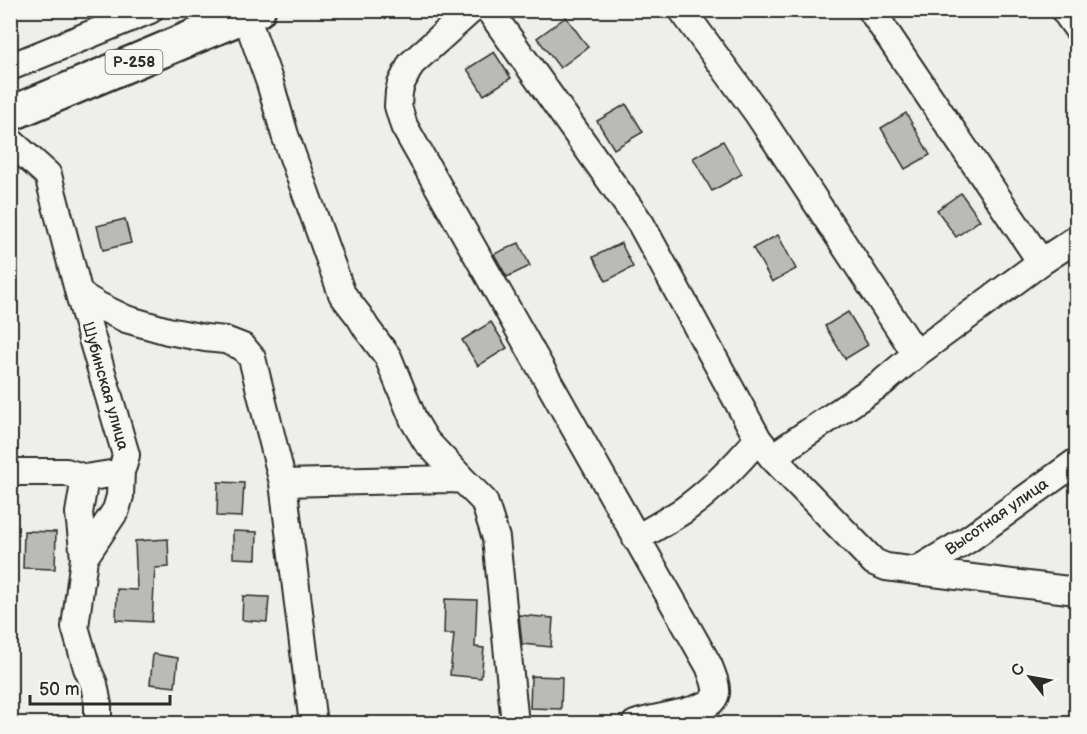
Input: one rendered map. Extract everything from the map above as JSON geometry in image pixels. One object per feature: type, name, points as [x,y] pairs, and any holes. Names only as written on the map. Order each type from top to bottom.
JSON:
[{"type":"highway","name":"Р-258","points":[[11,125],[252,13]]},
{"type":"street","points":[[10,67],[150,10]]},
{"type":"street","points":[[471,10],[411,64],[400,84],[398,106],[404,126],[709,666],[716,688],[716,695],[710,703],[689,711],[635,723]]},
{"type":"street","points":[[489,10],[641,224],[765,448],[874,562],[886,567],[1077,591]]},
{"type":"street","points":[[682,10],[758,114],[916,354]]},
{"type":"street","points":[[871,10],[1041,262]]},
{"type":"street","points":[[1064,10],[1077,27]]},
{"type":"street","points":[[252,13],[285,135],[342,294],[388,357],[414,421],[426,441],[484,501],[496,538],[515,723]]},
{"type":"street","name":"Шубинская улица","points":[[11,125],[48,175],[79,294],[126,455],[121,471],[85,478]]},
{"type":"street","points":[[636,538],[683,510],[711,489],[742,459],[883,382],[916,354],[1077,238]]},
{"type":"street","points":[[79,294],[126,319],[168,331],[225,340],[243,346],[252,358],[284,483],[313,723]]},
{"type":"street","name":"Высотная улица","points":[[916,570],[969,540],[1077,462]]},
{"type":"street","points":[[84,558],[116,510],[120,496],[121,471]]},
{"type":"street","points":[[10,472],[66,472],[85,478],[78,513],[84,558],[75,627],[94,684],[98,705],[98,723]]},
{"type":"street","points":[[284,483],[463,480]]},
{"type":"building","points":[[566,17],[588,47],[560,68],[537,38]]},
{"type":"building","points":[[494,52],[511,78],[484,95],[467,69]]},
{"type":"building","points":[[626,104],[643,132],[614,149],[597,121]]},
{"type":"building","points":[[906,113],[930,155],[905,169],[881,128]]},
{"type":"building","points":[[723,141],[742,174],[712,191],[693,158]]},
{"type":"building","points":[[961,193],[980,220],[956,237],[937,210]]},
{"type":"building","points":[[125,219],[131,243],[103,250],[97,226]]},
{"type":"building","points":[[778,235],[796,269],[772,282],[753,248]]},
{"type":"building","points":[[519,243],[530,266],[507,277],[494,254]]},
{"type":"building","points":[[621,243],[633,267],[606,281],[593,257]]},
{"type":"building","points":[[848,312],[868,345],[845,359],[825,326]]},
{"type":"building","points":[[491,322],[507,348],[478,366],[462,340]]},
{"type":"building","points":[[218,482],[244,483],[242,517],[217,516]]},
{"type":"building","points":[[24,531],[56,532],[55,569],[23,568]]},
{"type":"building","points":[[233,531],[257,532],[256,559],[233,558]]},
{"type":"building","points":[[168,539],[169,567],[155,568],[152,622],[116,620],[117,589],[137,590],[135,541]]},
{"type":"building","points":[[243,596],[269,597],[267,622],[242,620]]},
{"type":"building","points":[[445,599],[477,600],[475,647],[484,648],[481,678],[450,675],[454,634],[444,634]]},
{"type":"building","points":[[519,615],[553,618],[551,647],[522,644]]},
{"type":"building","points":[[153,654],[178,658],[175,687],[150,684]]},
{"type":"building","points":[[531,676],[562,677],[561,709],[530,708]]}]
